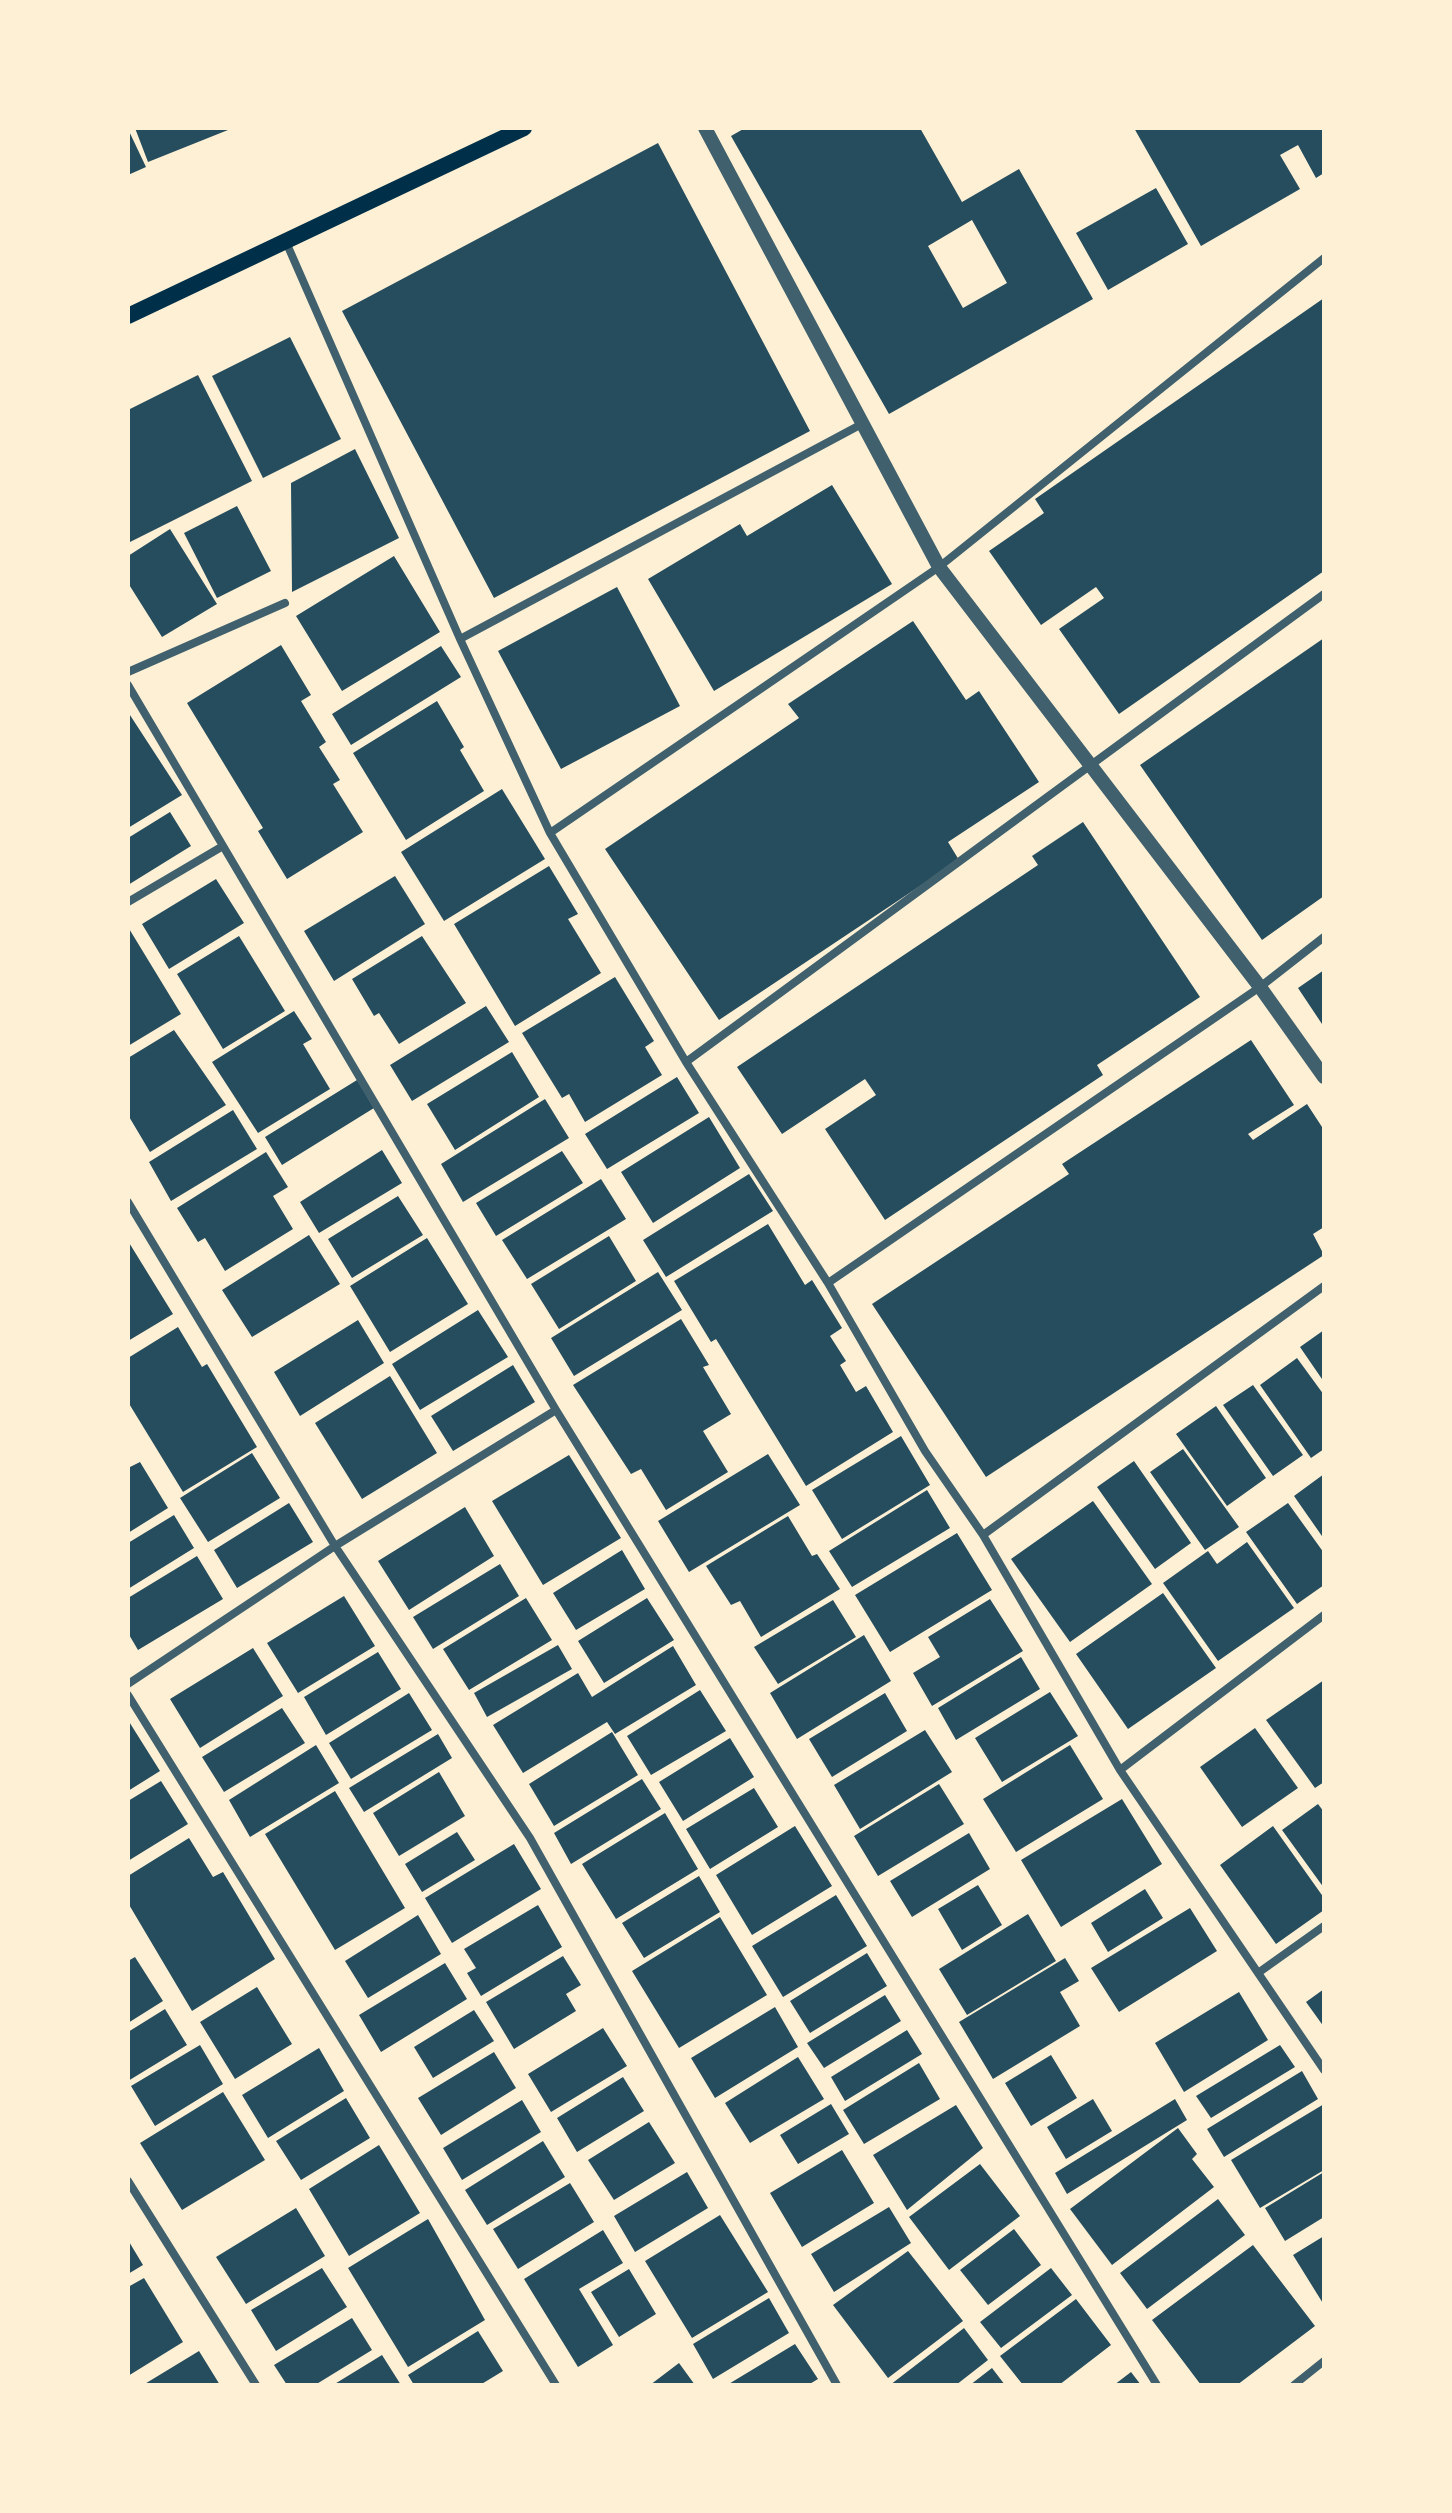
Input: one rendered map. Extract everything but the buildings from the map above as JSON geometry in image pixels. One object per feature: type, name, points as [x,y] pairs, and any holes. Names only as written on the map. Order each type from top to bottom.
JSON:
[{"type":"main road","points":[[128,316],[524,128]]},
{"type":"street","points":[[705,128],[860,425],[939,567],[1260,987],[1324,1077]]},
{"type":"street","points":[[286,242],[460,639],[550,833],[686,1062],[828,1283],[925,1451],[983,1535],[1120,1770],[1324,2070]]},
{"type":"street","points":[[550,833],[939,567],[1324,258]]},
{"type":"street","points":[[460,639],[860,425]]},
{"type":"street","points":[[686,1062],[1324,594]]},
{"type":"street","points":[[128,672],[285,603]]},
{"type":"street","points":[[128,685],[556,1410],[1157,2385]]},
{"type":"street","points":[[128,902],[223,846]]},
{"type":"street","points":[[828,1283],[1260,987],[1324,937]]},
{"type":"street","points":[[128,1202],[335,1546],[530,1838],[837,2385]]},
{"type":"street","points":[[983,1535],[1324,1286]]},
{"type":"street","points":[[128,1684],[335,1546],[556,1410]]},
{"type":"street","points":[[1120,1770],[1324,1615]]},
{"type":"street","points":[[128,1695],[556,2385]]},
{"type":"street","points":[[1258,1973],[1324,1926]]},
{"type":"street","points":[[128,2181],[256,2385]]},
{"type":"street","points":[[1294,2385],[1324,2361]]}]
